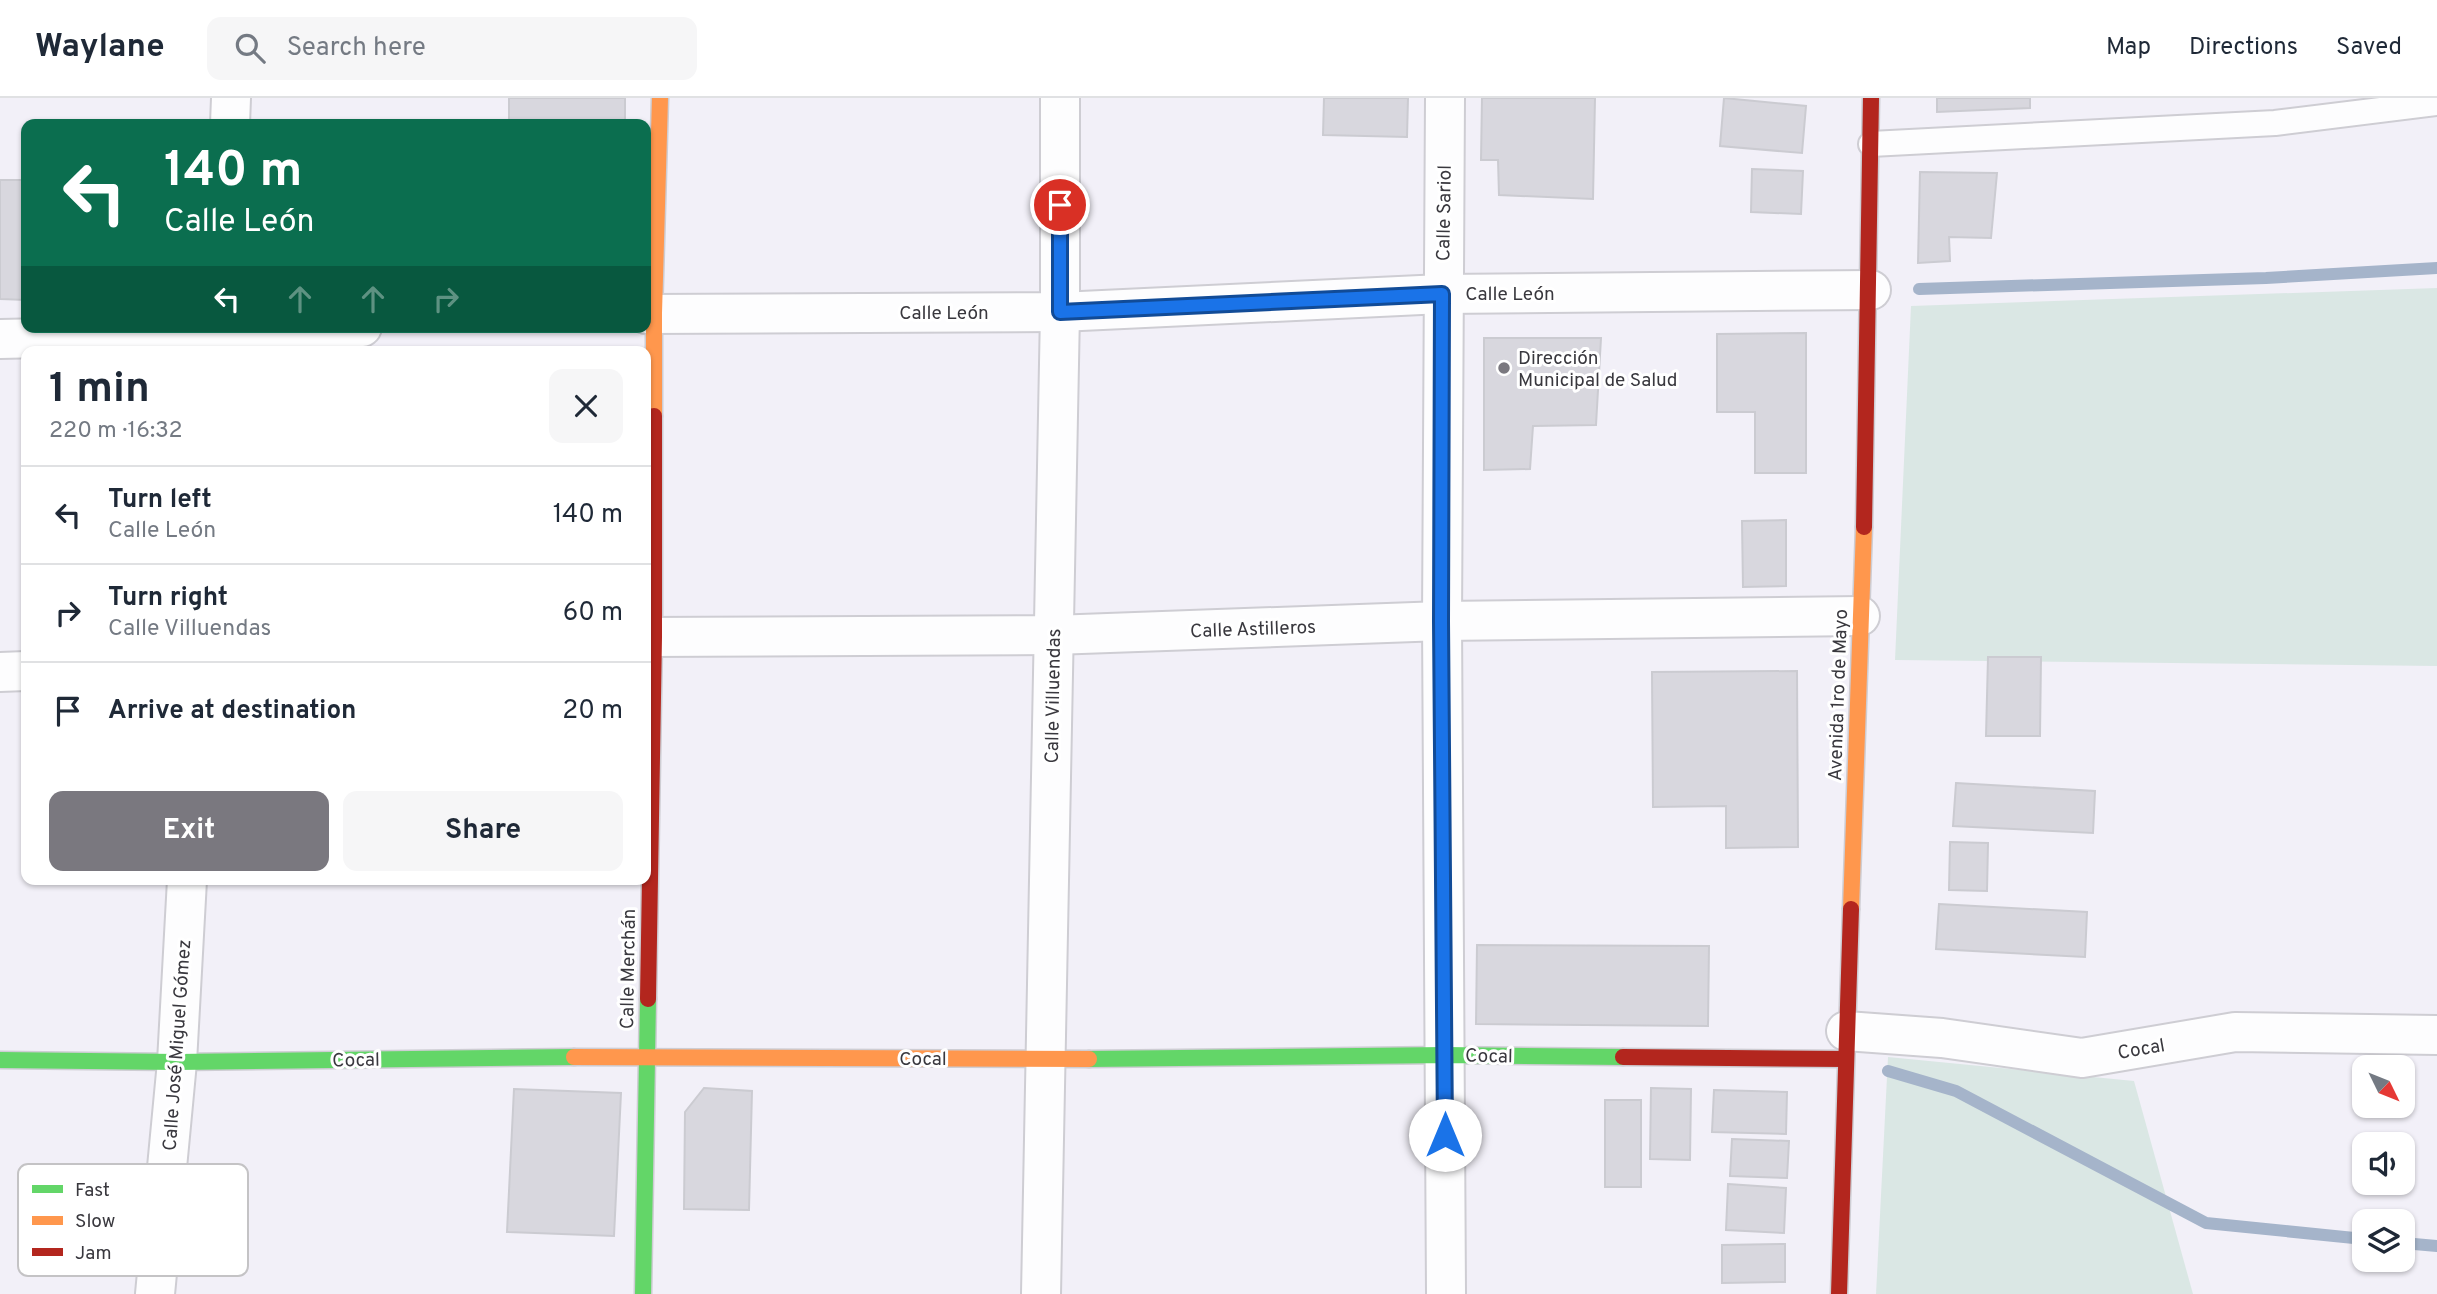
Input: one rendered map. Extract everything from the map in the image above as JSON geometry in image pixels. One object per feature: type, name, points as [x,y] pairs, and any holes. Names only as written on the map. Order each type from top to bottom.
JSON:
[{"type":"main road","name":"Calle Merchán","points":[[651,292],[660,98]]},
{"type":"main road","name":"Avenida 1ro de Mayo","points":[[1839,1294],[1871,290],[1871,98]]},
{"type":"main road","name":"Calle Merchán","points":[[643,1294],[648,885]]},
{"type":"main road","name":"Cocal","points":[[0,1060],[177,1062],[646,1056],[1047,1059],[1445,1055],[1846,1045]]},
{"type":"street","points":[[230,119],[231,98]]},
{"type":"street","name":"Calle Villuendas","points":[[1041,1294],[1060,312],[1060,98]]},
{"type":"street","name":"Calle Sariol","points":[[1445,98],[1441,621],[1446,1294]]},
{"type":"street","name":"Calle León","points":[[651,314],[1060,312],[1442,294],[1871,290]]},
{"type":"street","points":[[0,339],[219,338],[284,333]]},
{"type":"street","name":"Calle Astilleros","points":[[651,637],[1053,635],[1441,621],[1860,616]]},
{"type":"street","points":[[0,672],[21,671]]},
{"type":"street","name":"Calle José Miguel Gómez","points":[[167,1164],[177,1062],[187,885]]},
{"type":"street","name":"Cocal","points":[[1846,1045],[1942,1038],[2082,1058],[2235,1032],[2437,1035]]},
{"type":"street","name":"Calle José Miguel Gómez","points":[[155,1294],[157,1276]]},
{"type":"lane","points":[[1871,144],[2275,122],[2437,103]]},
{"type":"shaded area","points":[[2437,288],[2437,666],[1895,660],[1911,306]]},
{"type":"shaded area","points":[[1888,1057],[2134,1081],[2193,1294],[1876,1294]]},
{"type":"building","points":[[509,98],[625,98],[625,119],[509,119]]},
{"type":"building","points":[[1324,98],[1408,98],[1407,137],[1323,135]]},
{"type":"building","points":[[1482,98],[1595,98],[1593,199],[1499,195],[1498,160],[1481,160]]},
{"type":"building","points":[[1724,98],[1806,106],[1802,153],[1720,146]]},
{"type":"building","points":[[1937,98],[2030,98],[2030,108],[1937,112]]},
{"type":"building","points":[[1752,169],[1803,171],[1801,214],[1751,212]]},
{"type":"building","points":[[1920,172],[1997,173],[1991,238],[1949,237],[1950,261],[1918,263]]},
{"type":"building","points":[[0,180],[21,180],[21,300],[0,299]]},
{"type":"building","points":[[1806,333],[1806,473],[1755,473],[1755,412],[1717,412],[1717,334]]},
{"type":"building","points":[[1484,338],[1601,338],[1596,425],[1533,426],[1530,469],[1484,470]]},
{"type":"building","points":[[1786,520],[1786,586],[1743,587],[1742,521]]},
{"type":"building","points":[[1988,657],[2041,657],[2040,736],[1986,736]]},
{"type":"building","points":[[1797,671],[1798,847],[1726,848],[1726,806],[1653,807],[1652,672]]},
{"type":"building","points":[[1956,783],[2095,791],[2093,833],[1953,826]]},
{"type":"building","points":[[1950,842],[1988,843],[1987,891],[1949,890]]},
{"type":"building","points":[[1939,904],[2087,912],[2085,957],[1936,949]]},
{"type":"building","points":[[1477,945],[1709,946],[1708,1026],[1476,1024]]},
{"type":"building","points":[[704,1088],[752,1091],[749,1210],[684,1209],[685,1112]]},
{"type":"building","points":[[1651,1088],[1691,1089],[1690,1160],[1650,1159]]},
{"type":"building","points":[[514,1089],[621,1093],[614,1236],[507,1232]]},
{"type":"building","points":[[1714,1090],[1787,1092],[1786,1134],[1712,1132]]},
{"type":"building","points":[[1605,1100],[1641,1100],[1641,1187],[1605,1187]]},
{"type":"building","points":[[1732,1139],[1789,1141],[1787,1178],[1730,1176]]},
{"type":"building","points":[[1728,1184],[1786,1188],[1784,1233],[1726,1230]]},
{"type":"building","points":[[1785,1244],[1785,1282],[1722,1283],[1722,1245]]},
{"type":"waterway","points":[[1919,289],[2266,278],[2437,268]]},
{"type":"waterway","points":[[1888,1071],[1956,1091],[2206,1223],[2352,1238]]},
{"type":"waterway","points":[[2415,1244],[2437,1246]]},
{"type":"traffic: fast","points":[[643,1294],[648,999]]},
{"type":"traffic: fast","points":[[1089,1059],[1445,1055],[1623,1057]]},
{"type":"traffic: fast","points":[[0,1060],[177,1062],[574,1057]]},
{"type":"traffic: slow","points":[[654,416],[660,98]]},
{"type":"traffic: slow","points":[[1851,909],[1864,527]]},
{"type":"traffic: slow","points":[[574,1057],[1089,1059]]},
{"type":"traffic: jam","points":[[1864,527],[1871,98]]},
{"type":"traffic: jam","points":[[651,818],[654,416]]},
{"type":"traffic: jam","points":[[648,999],[650,885]]},
{"type":"traffic: jam","points":[[1839,1294],[1851,909]]},
{"type":"traffic: jam","points":[[1623,1057],[1845,1059]]},
{"type":"place","name":"Dirección Municipal de Salud","points":[[1504,368]]},
{"type":"route","points":[[1060,205],[1060,312],[1442,294],[1441,621],[1445,1135]]}]
